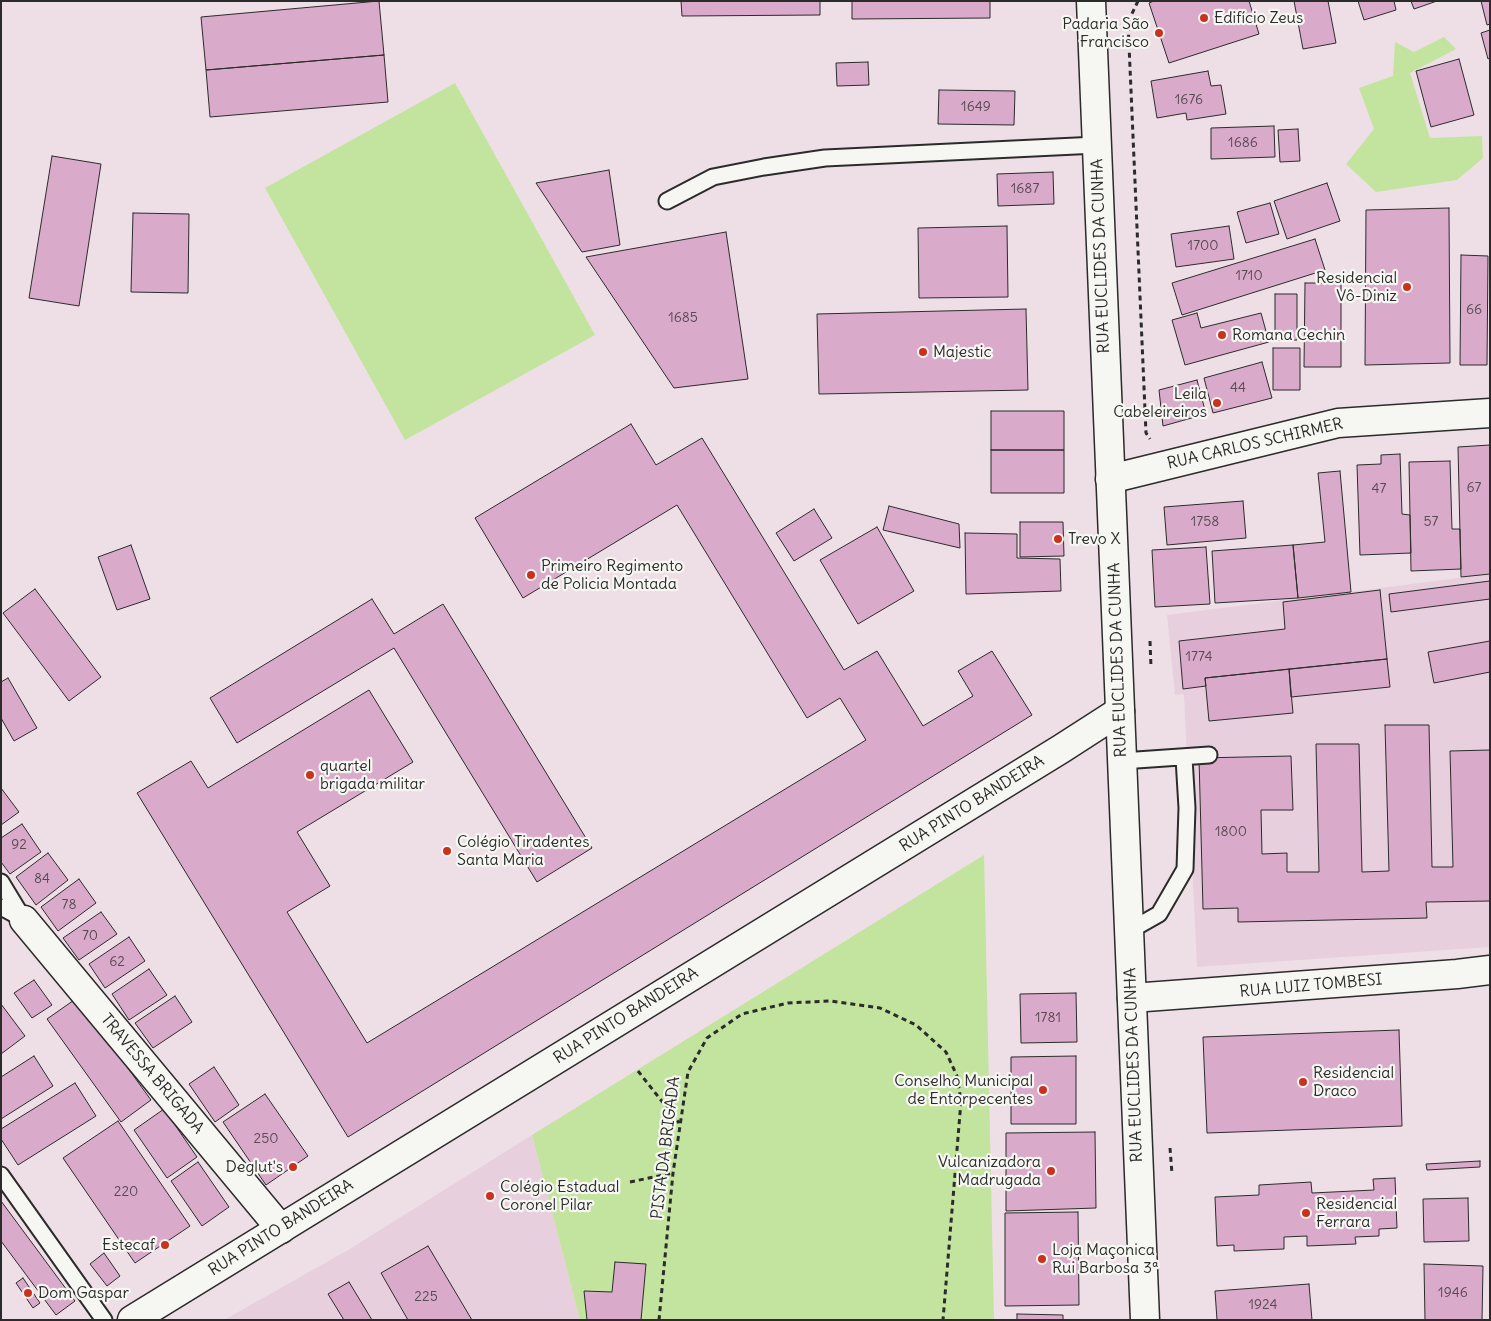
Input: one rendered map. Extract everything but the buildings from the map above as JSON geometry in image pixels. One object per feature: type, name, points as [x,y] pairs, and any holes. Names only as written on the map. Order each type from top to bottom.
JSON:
[{"type":"street","name":"RUA EUCLIDES DA CUNHA","points":[[1091,1],[1145,1320]]},
{"type":"street","name":"RUA CARLOS SCHIRMER","points":[[1110,479],[1338,423],[1490,413]]},
{"type":"street","name":"RUA PINTO BANDEIRA","points":[[132,1320],[1038,764],[1120,711]]},
{"type":"street","name":"TRAVESSA BRIGADA","points":[[13,913],[281,1229]]},
{"type":"street","name":"RUA LUIZ TOMBESI","points":[[1132,998],[1162,998],[1438,976],[1490,970]]},
{"type":"lane","points":[[667,201],[713,177],[824,158],[1097,145]]},
{"type":"lane","points":[[1122,761],[1209,756]]},
{"type":"lane","points":[[1129,931],[1160,914],[1185,869],[1186,808],[1184,758]]},
{"type":"lane","points":[[1,882],[13,913]]},
{"type":"lane","points":[[1,1175],[104,1320]]},
{"type":"path","points":[[1138,1],[1128,22],[1146,433],[1150,440],[1155,440]]},
{"type":"path","name":"PISTA DA BRIGADA","points":[[659,1320],[673,1173],[688,1072],[707,1038],[742,1014],[788,1003],[831,1001],[880,1008],[916,1025],[946,1052],[957,1076],[961,1101],[943,1320]]},
{"type":"path","points":[[638,1071],[679,1124]]},
{"type":"path","points":[[630,1182],[673,1173]]},
{"type":"shaded area","points":[[1490,574],[1490,947],[1197,967],[1184,694],[1175,695],[1167,615]]},
{"type":"shaded area","name":"Colégio Estadual Coronel Pilar","points":[[532,1135],[580,1320],[224,1320],[348,1250]]},
{"type":"green space","points":[[1444,37],[1456,49],[1410,73],[1430,138],[1482,136],[1483,158],[1457,180],[1376,192],[1346,164],[1374,129],[1359,88],[1393,76],[1395,42],[1414,52]]},
{"type":"green space","points":[[455,83],[595,335],[405,440],[265,188]]},
{"type":"green space","points":[[984,855],[994,1320],[580,1320],[532,1135]]},
{"type":"place","name":"Edifício Zeus","points":[[1204,18]]},
{"type":"place","name":"Padaria São Francisco","points":[[1159,33]]},
{"type":"place","name":"Residencial Vô-Diniz","points":[[1407,287]]},
{"type":"place","name":"Romana Cechin","points":[[1222,335]]},
{"type":"place","name":"Majestic","points":[[923,352]]},
{"type":"place","name":"Leila Cabeleireiros","points":[[1217,403]]},
{"type":"place","name":"Trevo X","points":[[1058,539]]},
{"type":"place","name":"Primeiro Regimento de Policia Montada","points":[[531,575]]},
{"type":"place","name":"quartel brigada militar","points":[[310,775]]},
{"type":"place","name":"Colégio Tiradentes Santa Maria","points":[[447,851]]},
{"type":"place","name":"Residencial Draco","points":[[1303,1082]]},
{"type":"place","name":"Conselho Municipal de Entorpecentes","points":[[1043,1090]]},
{"type":"place","name":"Deglut's","points":[[293,1167]]},
{"type":"place","name":"Vulcanizadora Madrugada","points":[[1051,1171]]},
{"type":"place","name":"Colégio Estadual Coronel Pilar","points":[[490,1196]]},
{"type":"place","name":"Residencial Ferrara","points":[[1306,1213]]},
{"type":"place","name":"Estecaf","points":[[165,1245]]},
{"type":"place","name":"Loja Maçonica Rui Barbosa 3ª","points":[[1042,1259]]},
{"type":"place","name":"Dom Gaspar","points":[[28,1293]]}]
